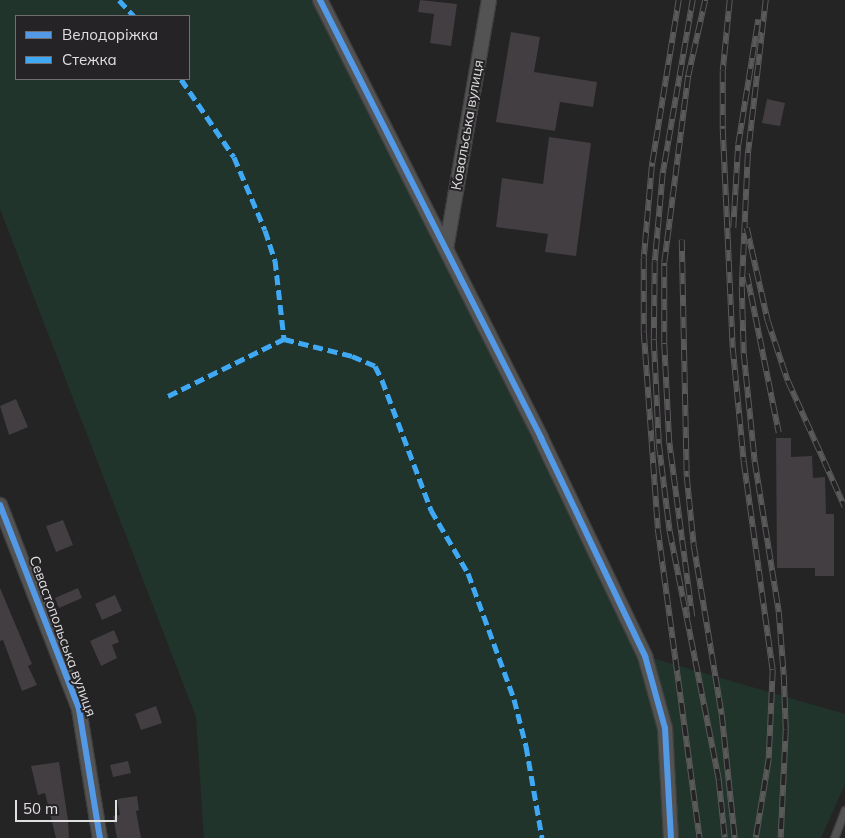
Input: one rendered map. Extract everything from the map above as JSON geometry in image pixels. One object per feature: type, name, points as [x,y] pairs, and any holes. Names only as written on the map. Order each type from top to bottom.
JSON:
[{"type":"street","points":[[320,0],[446,249],[645,656],[665,728],[671,838]]},
{"type":"street","name":"Ковальська вулиця","points":[[446,249],[489,0]]},
{"type":"street","name":"Севастопольська вулиця","points":[[0,505],[79,709],[100,838]]},
{"type":"lane","points":[[834,838],[845,810]]},
{"type":"green space","points":[[0,0],[320,0],[645,656],[845,714],[845,784],[821,838],[204,838],[196,717],[0,209]]},
{"type":"building","points":[[420,0],[457,4],[451,46],[430,43],[434,14],[418,12]]},
{"type":"building","points":[[511,32],[540,37],[534,72],[597,82],[593,107],[560,102],[555,131],[496,122]]},
{"type":"building","points":[[767,99],[785,103],[780,126],[762,123]]},
{"type":"building","points":[[549,137],[591,143],[576,256],[545,252],[548,234],[496,227],[502,178],[543,184]]},
{"type":"building","points":[[16,399],[28,427],[9,435],[0,406]]},
{"type":"building","points":[[776,438],[791,438],[791,457],[812,456],[813,478],[825,477],[826,514],[834,514],[834,576],[815,576],[815,568],[777,568]]},
{"type":"building","points":[[63,520],[73,545],[56,552],[46,526]]},
{"type":"building","points":[[0,588],[32,664],[28,666],[37,685],[22,691],[3,640],[0,641]]},
{"type":"building","points":[[78,588],[82,598],[59,608],[55,598]]},
{"type":"building","points":[[115,595],[122,611],[102,620],[95,604]]},
{"type":"building","points":[[114,630],[119,642],[112,645],[117,658],[101,666],[90,641]]},
{"type":"building","points":[[156,706],[162,723],[141,730],[135,714]]},
{"type":"building","points":[[128,761],[131,773],[113,777],[110,765]]},
{"type":"building","points":[[59,762],[69,838],[56,838],[45,793],[38,795],[31,766]]},
{"type":"building","points":[[137,796],[139,810],[136,811],[141,838],[117,838],[113,816],[120,815],[117,799]]},
{"type":"railway","points":[[679,0],[652,167],[644,258],[644,332],[658,529],[700,838]]},
{"type":"railway","points":[[693,0],[663,173],[655,262],[654,340],[659,444],[670,532],[719,780],[725,838]]},
{"type":"railway","points":[[692,617],[669,443],[664,343],[664,263],[688,76],[705,0]]},
{"type":"railway","points":[[730,0],[723,71],[723,129],[733,348],[744,462],[773,670],[769,759],[756,838]]},
{"type":"railway","points":[[766,0],[748,156],[742,287],[744,354],[755,462],[779,612],[784,675],[786,730],[781,838]]},
{"type":"railway","points":[[733,228],[738,145],[758,20]]},
{"type":"railway","points":[[747,228],[768,321],[788,381],[845,507]]},
{"type":"railway","points":[[682,240],[687,477],[694,546],[722,715],[735,838]]},
{"type":"railway","points":[[747,274],[779,433]]},
{"type":"marked path","points":[[119,0],[133,15]]},
{"type":"marked path","points":[[182,80],[234,157],[265,230],[275,260],[284,339],[352,356],[375,366],[382,380],[431,510],[468,573],[514,699],[526,746],[542,838]]},
{"type":"marked path","points":[[168,396],[284,339]]},
{"type":"cycle path","points":[[320,0],[541,438],[645,656],[665,728],[671,838]]},
{"type":"cycle path","points":[[0,505],[79,709],[100,838]]}]
